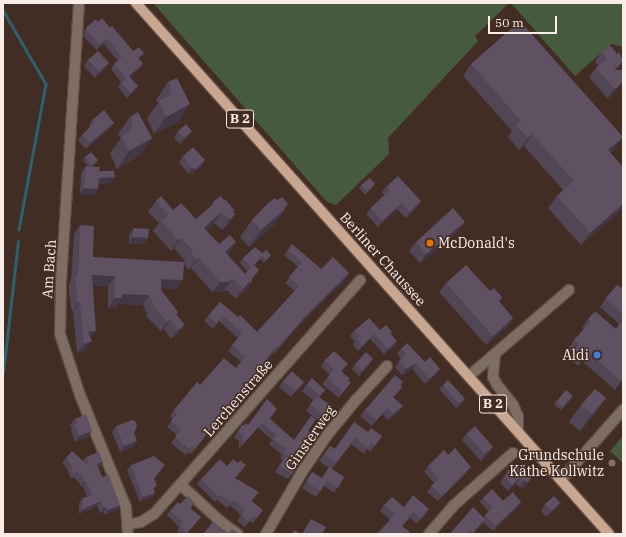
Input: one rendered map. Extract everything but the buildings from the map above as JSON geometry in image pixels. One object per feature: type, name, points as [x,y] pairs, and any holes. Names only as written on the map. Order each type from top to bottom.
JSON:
[{"type":"main road","name":"Berliner Chaussee","points":[[136,3],[609,534]]},
{"type":"street","name":"Am Bach","points":[[79,3],[60,304],[60,334],[80,395],[126,507],[129,529]]},
{"type":"street","name":"Lerchenstraße","points":[[129,529],[154,514],[181,485],[360,280]]},
{"type":"street","points":[[469,376],[569,290]]},
{"type":"street","points":[[495,354],[493,377],[497,385],[513,405],[518,416],[518,431]]},
{"type":"street","name":"Ginsterweg","points":[[266,534],[302,472],[328,434],[387,366]]},
{"type":"street","points":[[561,480],[623,410]]},
{"type":"street","points":[[429,534],[453,506],[513,454]]},
{"type":"street","points":[[181,485],[220,521],[238,534]]},
{"type":"green space","points":[[153,3],[509,3],[475,36],[478,41],[388,138],[389,154],[336,205],[327,202]]},
{"type":"green space","points":[[511,3],[623,3],[623,47],[611,44],[575,76]]},
{"type":"green space","points":[[623,436],[623,463],[610,451]]},
{"type":"waterway","points":[[3,10],[46,84],[19,230]]},
{"type":"waterway","points":[[3,373],[18,242]]},
{"type":"place","name":"McDonald's","points":[[430,243]]},
{"type":"place","name":"Aldi","points":[[597,355]]},
{"type":"place","name":"Grundschule Käthe Kollwitz","points":[[612,463]]}]
